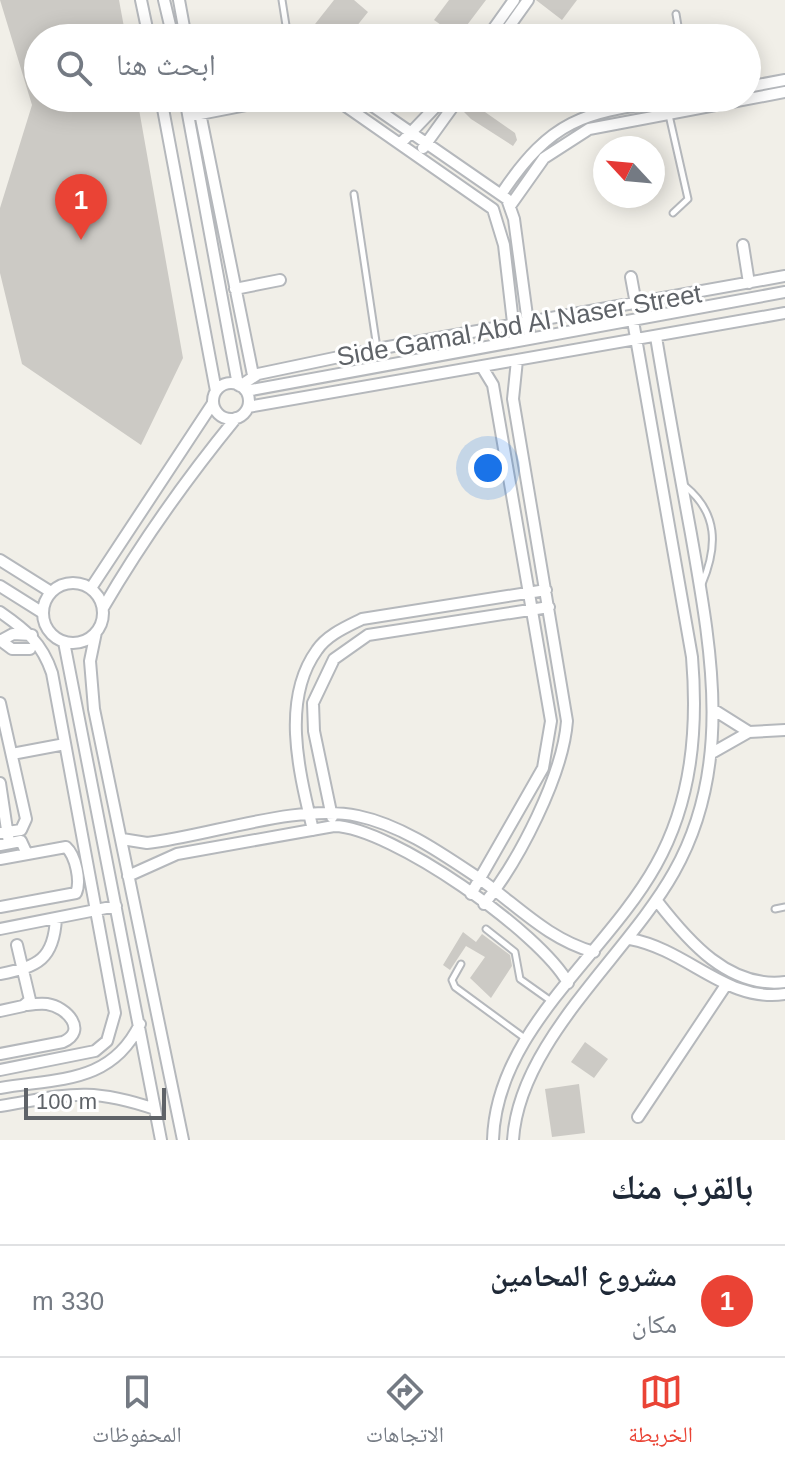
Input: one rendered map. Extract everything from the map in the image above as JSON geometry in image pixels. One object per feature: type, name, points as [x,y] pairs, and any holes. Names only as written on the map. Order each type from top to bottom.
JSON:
[{"type":"street","points":[[141,0],[146,24]]},
{"type":"street","points":[[164,0],[170,24]]},
{"type":"street","points":[[179,0],[183,24]]},
{"type":"street","points":[[497,24],[514,0]]},
{"type":"street","points":[[511,24],[528,0]]},
{"type":"street","points":[[761,84],[785,80]]},
{"type":"street","points":[[761,95],[785,92]]},
{"type":"street","points":[[91,588],[213,403],[216,391],[164,112]]},
{"type":"street","points":[[195,112],[241,387],[248,407]]},
{"type":"street","points":[[195,115],[210,112]]},
{"type":"street","points":[[354,112],[493,209],[504,245],[515,340]]},
{"type":"street","points":[[380,112],[502,193],[510,206],[530,338]]},
{"type":"street","points":[[400,144],[431,112]]},
{"type":"street","points":[[418,156],[449,112]]},
{"type":"street","points":[[502,193],[533,150],[582,118],[612,112]]},
{"type":"street","points":[[510,206],[544,158],[573,136],[606,124],[668,112]]},
{"type":"street","points":[[176,168],[204,162]]},
{"type":"street","points":[[204,162],[253,375]]},
{"type":"street","points":[[743,245],[747,300]]},
{"type":"street","name":"Side Gamal Abd Al Naser Street","points":[[241,387],[253,375],[377,349],[785,276]]},
{"type":"street","points":[[631,277],[636,304]]},
{"type":"street","points":[[235,289],[280,280]]},
{"type":"street","points":[[216,391],[226,384],[241,387],[633,321],[785,292]]},
{"type":"street","points":[[183,1140],[128,876],[91,685],[90,661],[103,608],[134,555],[201,460],[248,407],[785,313]]},
{"type":"street","points":[[493,1140],[502,1087],[554,1002],[657,863],[677,822],[688,781],[695,688],[686,615],[633,321]]},
{"type":"street","points":[[514,1139],[521,1100],[540,1059],[657,901],[695,829],[712,753],[714,710],[705,612],[656,337]]},
{"type":"street","points":[[484,904],[495,890],[557,773],[565,748],[567,721],[513,399],[517,360]]},
{"type":"street","points":[[471,894],[533,790],[549,745],[550,710],[493,385],[482,367]]},
{"type":"street","points":[[213,403],[224,418],[236,418]]},
{"type":"street","points":[[0,560],[51,592]]},
{"type":"street","points":[[96,632],[82,642],[64,642],[49,631],[43,613],[51,592],[74,582],[91,588],[103,608]]},
{"type":"street","points":[[0,586],[43,613]]},
{"type":"street","points":[[313,830],[296,727],[300,688],[317,649],[336,632],[362,619],[546,590]]},
{"type":"street","points":[[334,826],[314,731],[313,703],[334,659],[368,635],[549,607]]},
{"type":"street","points":[[0,612],[32,635],[45,652],[52,673],[115,1013],[107,1041],[81,1056],[0,1070]]},
{"type":"street","points":[[686,615],[705,612]]},
{"type":"street","points":[[30,649],[12,649],[0,640],[13,634],[32,635]]},
{"type":"street","points":[[64,642],[161,1140]]},
{"type":"street","points":[[0,702],[3,734],[12,754],[26,819],[21,830],[4,838]]},
{"type":"street","points":[[714,710],[749,732]]},
{"type":"street","points":[[712,753],[749,732],[785,730]]},
{"type":"street","points":[[12,754],[65,744]]},
{"type":"street","points":[[0,783],[4,838]]},
{"type":"street","points":[[122,839],[155,842],[309,814],[358,816],[394,828],[481,880],[551,935],[594,952]]},
{"type":"street","points":[[128,876],[177,854],[334,826],[377,835],[471,894],[544,949],[568,983]]},
{"type":"street","points":[[4,838],[25,842],[27,854]]},
{"type":"street","points":[[0,859],[70,849],[78,891],[0,907]]},
{"type":"street","points":[[657,901],[692,942],[733,973],[759,982],[785,982]]},
{"type":"street","points":[[0,929],[116,906]]},
{"type":"street","points":[[0,974],[23,970],[48,954],[55,937],[56,918]]},
{"type":"street","points":[[630,939],[680,955],[726,985],[757,995],[785,994]]},
{"type":"street","points":[[17,945],[27,1005]]},
{"type":"street","points":[[638,1117],[726,985]]},
{"type":"street","points":[[0,1011],[49,1004],[63,1011],[74,1022],[76,1031],[71,1039],[63,1042],[0,1054]]},
{"type":"street","points":[[0,1088],[102,1068],[118,1059],[140,1024]]},
{"type":"street","points":[[0,1106],[87,1092],[120,1097],[155,1109]]},
{"type":"lane","points":[[282,0],[286,24]]},
{"type":"lane","points":[[676,14],[678,24]]},
{"type":"lane","points":[[668,112],[688,199],[673,213]]},
{"type":"lane","points":[[354,194],[377,349]]},
{"type":"lane","points":[[682,484],[708,511],[713,553],[700,589]]},
{"type":"lane","points":[[775,909],[785,907]]},
{"type":"lane","points":[[486,929],[515,952],[520,979],[554,1002]]},
{"type":"lane","points":[[461,964],[452,980],[455,987],[528,1040]]},
{"type":"building","points":[[0,0],[119,0],[123,24],[24,24],[24,79]]},
{"type":"building","points":[[334,0],[354,0],[368,12],[358,24],[315,24]]},
{"type":"building","points":[[449,0],[486,0],[468,24],[440,24],[434,20]]},
{"type":"building","points":[[536,0],[577,0],[562,20]]},
{"type":"building","points":[[30,112],[139,112],[183,358],[141,445],[22,364],[0,273],[0,208]]},
{"type":"building","points":[[464,112],[485,112],[515,133],[517,140],[513,146]]},
{"type":"building","points":[[463,932],[476,942],[482,934],[510,955],[512,966],[491,998],[470,978],[485,957],[466,946],[450,970],[443,965]]},
{"type":"building","points":[[585,1042],[608,1059],[594,1078],[571,1062]]},
{"type":"building","points":[[579,1084],[585,1133],[552,1137],[545,1089]]},
{"type":"place","name":"مشروع المحامين","points":[[81,240]]}]
